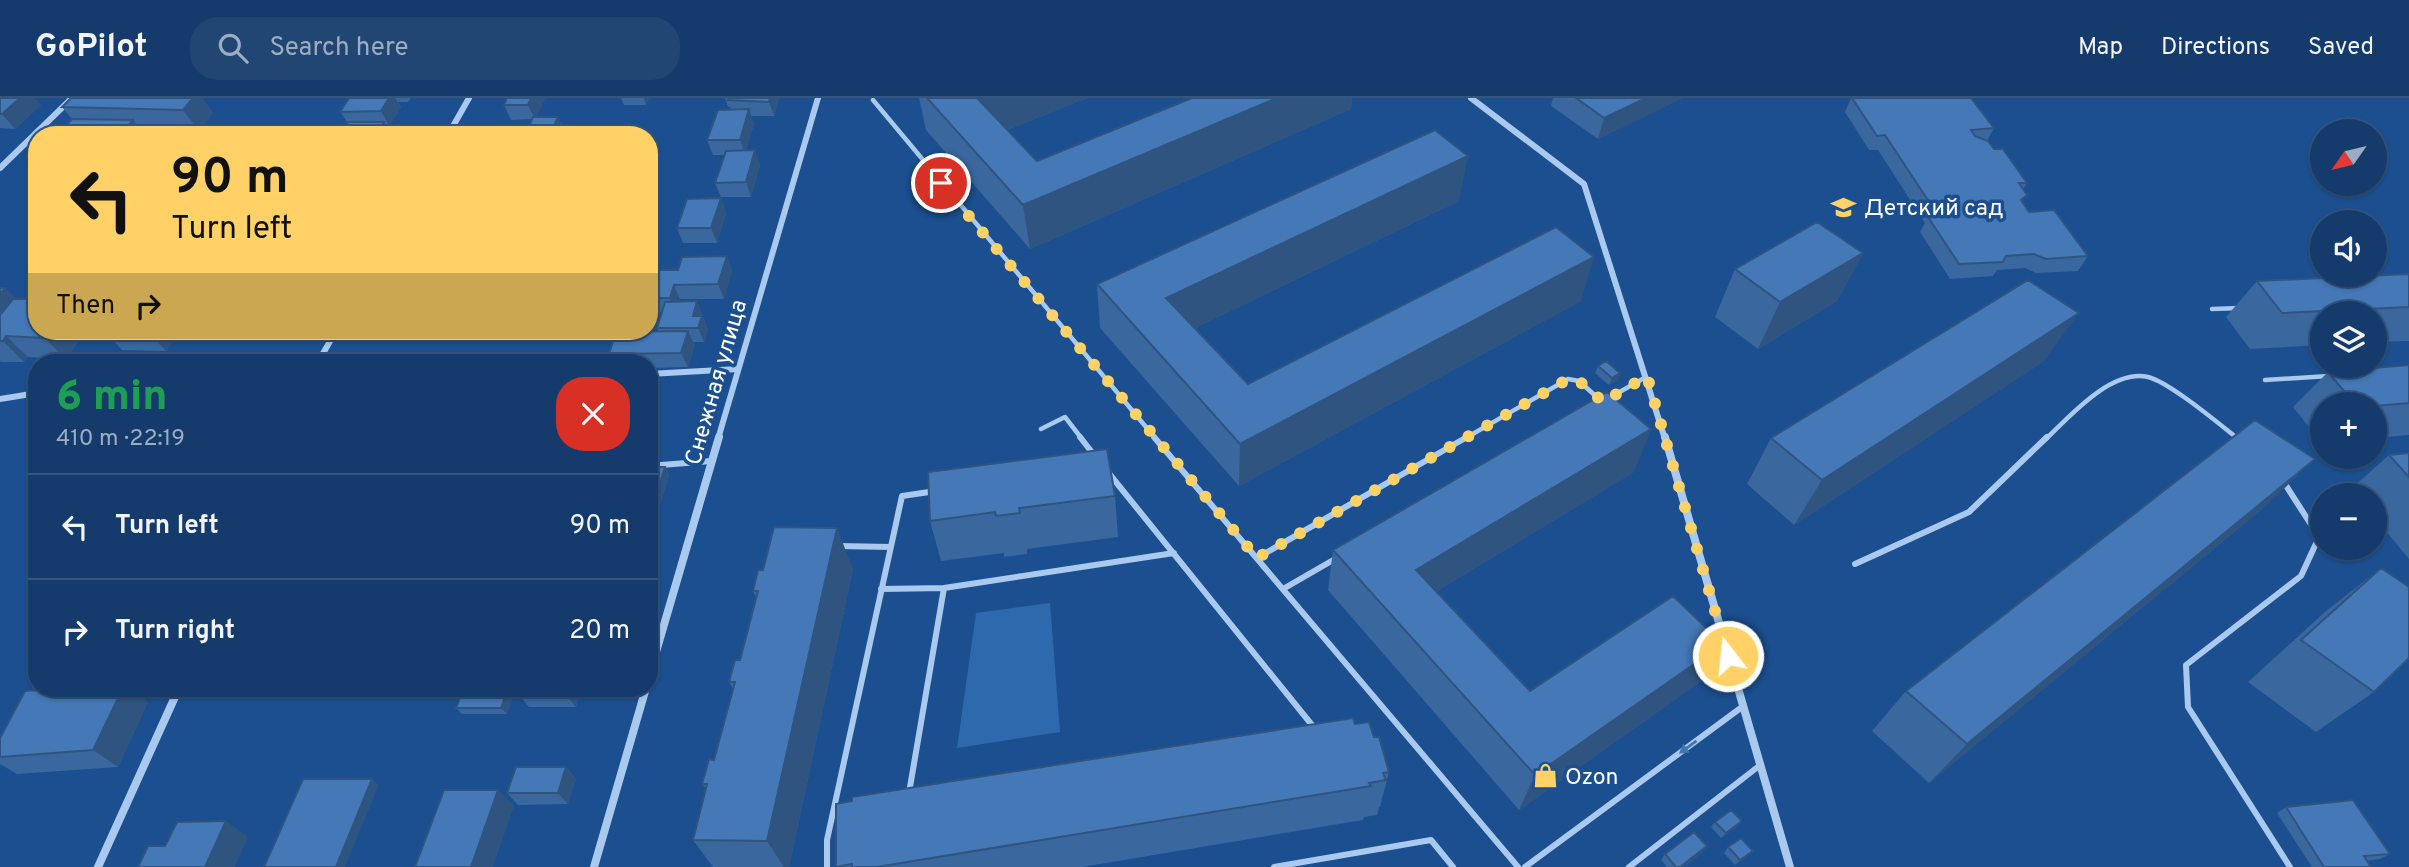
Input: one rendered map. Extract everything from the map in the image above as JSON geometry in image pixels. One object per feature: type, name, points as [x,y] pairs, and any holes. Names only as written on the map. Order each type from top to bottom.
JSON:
[{"type":"street","points":[[43,126],[72,98]]},
{"type":"street","points":[[452,126],[468,98]]},
{"type":"street","name":"Снежная улица","points":[[658,645],[818,98]]},
{"type":"street","points":[[1471,98],[1584,184],[1647,376],[1790,867]]},
{"type":"street","points":[[0,168],[28,141]]},
{"type":"street","points":[[658,373],[738,369]]},
{"type":"street","points":[[0,399],[28,394]]},
{"type":"street","points":[[98,867],[175,697]]},
{"type":"street","points":[[594,867],[643,697]]},
{"type":"lane","points":[[873,100],[1518,867]]},
{"type":"lane","points":[[2212,309],[2252,307]]},
{"type":"lane","points":[[1591,409],[1647,376]]},
{"type":"lane","points":[[1855,564],[1969,512],[2081,404],[2118,379],[2148,377],[2179,394],[2241,442]]},
{"type":"lane","points":[[2265,380],[2310,377]]},
{"type":"lane","points":[[1257,558],[1568,379],[1579,381],[1603,402]]},
{"type":"lane","points":[[1041,429],[1065,417],[1097,458]]},
{"type":"lane","points":[[658,465],[711,461]]},
{"type":"lane","points":[[1105,468],[1317,730],[1303,732]]},
{"type":"lane","points":[[2275,474],[2284,482],[2319,537],[2301,576],[2186,665],[2188,707],[2290,867]]},
{"type":"lane","points":[[827,867],[827,840],[834,805],[902,496],[942,490]]},
{"type":"lane","points":[[827,546],[891,547]]},
{"type":"lane","points":[[881,589],[944,588],[1174,553]]},
{"type":"lane","points":[[1283,589],[1342,554]]},
{"type":"lane","points":[[909,793],[944,588]]},
{"type":"lane","points":[[1525,867],[1742,707]]},
{"type":"lane","points":[[1629,867],[1759,766]]},
{"type":"lane","points":[[896,795],[922,791]]},
{"type":"lane","points":[[834,805],[847,803]]},
{"type":"lane","points":[[1274,867],[1431,840],[1453,867]]},
{"type":"shaded area","points":[[1050,603],[1060,732],[957,748],[976,613]]},
{"type":"building","points":[[0,98],[20,98],[0,114]]},
{"type":"building","points":[[71,98],[193,98],[183,110],[62,107]]},
{"type":"building","points":[[349,98],[389,98],[381,111],[340,112]]},
{"type":"building","points":[[507,98],[531,98],[528,105],[504,105]]},
{"type":"building","points":[[770,98],[769,102],[728,100]]},
{"type":"building","points":[[927,98],[977,98],[1037,161],[1192,98],[1277,98],[1023,205]]},
{"type":"building","points":[[1576,98],[1646,98],[1604,118]]},
{"type":"building","points":[[1852,98],[1971,98],[1994,128],[1971,130],[1975,136],[1988,141],[1994,149],[2003,149],[2027,183],[2019,183],[2027,195],[2021,200],[2029,212],[2054,210],[2088,256],[2046,259],[2034,254],[2006,256],[2003,262],[1959,264],[1928,217],[1939,217],[1885,135],[1877,136]]},
{"type":"building","points":[[749,109],[740,140],[707,140],[718,110]]},
{"type":"building","points":[[533,117],[558,117],[554,126],[529,126]]},
{"type":"building","points":[[72,119],[133,120],[128,126],[66,126]]},
{"type":"building","points":[[348,122],[384,122],[382,126],[346,126]]},
{"type":"building","points":[[1435,130],[1468,156],[1166,298],[1248,384],[1556,227],[1594,257],[1240,444],[1097,284]]},
{"type":"building","points":[[755,150],[746,182],[715,183],[726,151]]},
{"type":"building","points":[[721,198],[711,228],[677,228],[687,199]]},
{"type":"building","points":[[1817,222],[1863,253],[1780,302],[1735,269]]},
{"type":"building","points":[[727,256],[718,284],[674,285],[670,298],[658,298],[658,270],[678,270],[682,257]]},
{"type":"building","points":[[2409,274],[2409,307],[2387,308],[2387,301],[2310,301],[2310,312],[2282,313],[2257,281],[2310,279],[2310,287],[2387,287],[2387,275]]},
{"type":"building","points":[[2028,280],[2079,313],[1822,480],[1771,438]]},
{"type":"building","points":[[13,299],[28,299],[28,337],[6,336],[0,341],[0,315]]},
{"type":"building","points":[[697,301],[693,316],[702,316],[698,328],[658,328],[665,302]]},
{"type":"building","points":[[658,331],[688,331],[681,353],[609,354],[613,340],[658,340]]},
{"type":"building","points":[[1606,361],[1620,373],[1612,378],[1598,366]]},
{"type":"building","points":[[2409,365],[2409,403],[2387,405],[2387,392],[2345,392],[2333,378],[2387,378],[2387,367]]},
{"type":"building","points":[[1607,392],[1651,429],[1416,570],[1530,691],[1673,596],[1723,644],[1535,775],[1333,550]]},
{"type":"building","points":[[2255,420],[2310,456],[2310,463],[1967,744],[1906,691]]},
{"type":"building","points":[[1107,449],[1115,496],[1019,508],[1020,513],[996,516],[995,512],[930,521],[928,472]]},
{"type":"building","points":[[2409,453],[2409,477],[2389,455]]},
{"type":"building","points":[[658,467],[665,467],[658,491]]},
{"type":"building","points":[[774,527],[837,528],[767,841],[693,840],[707,784],[702,784],[709,759],[714,760],[735,682],[729,682],[735,660],[740,660],[758,591],[753,591],[758,570],[763,570]]},
{"type":"building","points":[[2381,568],[2409,587],[2409,658],[2374,692],[2301,640]]},
{"type":"building","points":[[25,691],[28,691],[28,697],[119,697],[93,750],[0,757],[0,738]]},
{"type":"building","points":[[460,697],[505,697],[501,708],[456,708]]},
{"type":"building","points":[[1353,718],[1355,724],[1369,722],[1374,737],[1379,737],[1389,772],[1383,773],[1386,780],[1369,783],[1371,786],[877,867],[852,867],[852,864],[836,867],[836,804],[852,801],[852,797]]},
{"type":"building","points":[[516,767],[566,767],[558,793],[507,793]]},
{"type":"building","points":[[303,779],[372,779],[336,867],[264,867]]},
{"type":"building","points":[[444,790],[498,790],[471,867],[415,867]]},
{"type":"building","points":[[2353,800],[2390,854],[2364,856],[2371,867],[2324,867],[2286,807]]},
{"type":"building","points":[[1731,810],[1742,821],[1726,833],[1715,822]]},
{"type":"building","points":[[226,821],[205,867],[138,867],[148,846],[165,846],[177,822]]},
{"type":"building","points":[[1694,832],[1707,846],[1680,867],[1676,867],[1665,854]]},
{"type":"building","points":[[1741,838],[1753,851],[1740,860],[1728,847]]},
{"type":"place","name":"Детский сад","points":[[1844,207]]},
{"type":"place","name":"Ozon","points":[[1545,776]]},
{"type":"route","points":[[941,183],[1257,558],[1568,379],[1579,381],[1603,402],[1647,376],[1728,656]]}]
